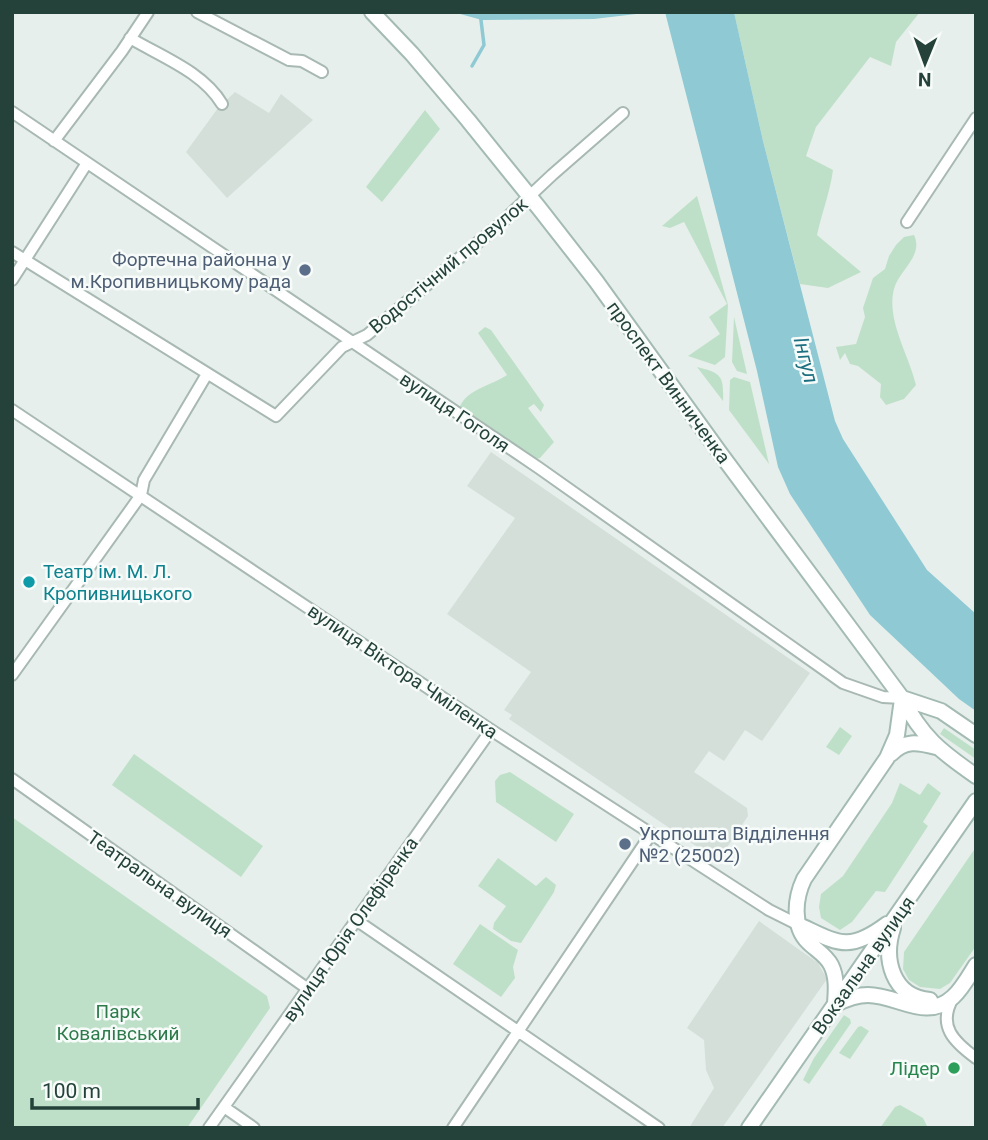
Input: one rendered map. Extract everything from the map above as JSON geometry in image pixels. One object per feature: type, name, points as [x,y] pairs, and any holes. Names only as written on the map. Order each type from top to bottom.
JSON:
[{"type":"main road","name":"проспект Винниченка","points":[[372,12],[412,54],[530,195],[596,281],[902,698],[919,729],[938,748],[976,776]]},
{"type":"main road","points":[[887,758],[897,735],[902,698],[941,711],[976,735]]},
{"type":"main road","points":[[938,748],[918,742],[909,743],[896,749],[887,758],[804,879],[796,906],[799,925],[807,941],[828,959],[832,967],[836,984],[835,1004],[852,997],[868,995],[907,1005],[936,1007],[955,995],[976,965]]},
{"type":"main road","name":"Вокзальна вулиця","points":[[749,1128],[973,805]]},
{"type":"main road","points":[[799,925],[828,940],[851,943],[868,936],[897,916]]},
{"type":"main road","points":[[897,916],[889,953],[892,974],[897,983],[924,1000],[945,999],[955,995]]},
{"type":"street","points":[[54,141],[148,12]]},
{"type":"street","points":[[197,12],[289,60],[302,61],[322,72]]},
{"type":"street","points":[[130,38],[199,78],[214,90],[222,104]]},
{"type":"street","name":"вулиця Гоголя","points":[[12,112],[612,519],[843,683],[883,697],[902,698]]},
{"type":"street","name":"Водостічний провулок","points":[[207,374],[276,416],[342,346],[367,335],[500,224],[622,113]]},
{"type":"street","points":[[907,222],[974,125]]},
{"type":"street","points":[[12,280],[87,163]]},
{"type":"street","points":[[12,252],[207,374],[144,480],[141,495],[12,675]]},
{"type":"street","name":"вулиця Віктора Чміленка","points":[[12,410],[491,730],[769,910],[799,925]]},
{"type":"street","name":"вулиця Юрія Олефіренка","points":[[209,1128],[491,730]]},
{"type":"street","name":"Театральна вулиця","points":[[12,779],[308,989]]},
{"type":"street","points":[[453,1128],[651,834]]},
{"type":"street","points":[[356,920],[659,1128]]},
{"type":"street","points":[[955,995],[948,1007],[947,1016],[951,1032],[956,1043],[976,1058]]},
{"type":"street","points":[[224,1107],[254,1128]]},
{"type":"shaded area","points":[[235,92],[269,113],[281,94],[313,120],[227,198],[186,152],[218,108]]},
{"type":"shaded area","points":[[491,452],[810,673],[762,741],[745,730],[724,761],[709,751],[694,772],[747,808],[748,816],[718,861],[509,719],[512,715],[504,710],[531,672],[447,614],[515,518],[467,486]]},
{"type":"shaded area","points":[[759,921],[818,963],[827,979],[722,1128],[689,1128],[714,1088],[706,1070],[704,1040],[687,1028]]},
{"type":"green space","points":[[734,12],[920,12],[896,42],[891,66],[870,57],[816,127],[806,156],[833,170],[817,235],[861,272],[828,288],[800,284],[763,141]]},
{"type":"green space","points":[[425,110],[440,129],[382,202],[366,187]]},
{"type":"green space","points":[[697,196],[728,305],[725,357],[715,365],[688,356],[720,334],[709,317],[727,304],[684,222],[670,228],[662,226]]},
{"type":"green space","points":[[914,235],[916,250],[897,282],[892,301],[899,337],[916,385],[904,399],[886,405],[880,397],[881,384],[858,366],[850,364],[845,353],[840,360],[836,347],[856,344],[865,317],[863,308],[873,278],[885,269],[896,245],[904,237]]},
{"type":"green space","points":[[734,317],[747,374],[737,371],[732,362]]},
{"type":"green space","points":[[485,327],[491,330],[544,405],[541,412],[534,404],[528,408],[554,442],[540,458],[536,459],[459,410],[466,397],[507,375],[478,333]]},
{"type":"green space","points":[[697,367],[719,376],[723,386],[723,401]]},
{"type":"green space","points":[[734,377],[750,382],[769,464],[729,410],[730,380]]},
{"type":"green space","points":[[840,727],[852,736],[839,755],[826,747]]},
{"type":"green space","points":[[944,728],[976,750],[976,759],[940,734]]},
{"type":"green space","points":[[134,754],[263,846],[241,877],[112,785]]},
{"type":"green space","points":[[510,772],[574,814],[556,842],[496,802],[495,781],[500,775]]},
{"type":"green space","points":[[900,783],[920,795],[928,783],[941,793],[923,822],[928,826],[885,892],[876,891],[852,922],[840,930],[821,918],[821,894],[843,876],[892,803]]},
{"type":"green space","name":"Парк Ковалівський","points":[[12,817],[267,996],[270,1008],[187,1128],[12,1128]]},
{"type":"green space","points":[[976,847],[976,946],[950,983],[940,989],[920,987],[909,980],[903,969],[904,952]]},
{"type":"green space","points":[[498,858],[536,886],[546,877],[556,885],[521,943],[511,941],[493,929],[506,906],[478,886]]},
{"type":"green space","points":[[480,924],[518,950],[513,967],[515,978],[501,997],[453,964]]},
{"type":"green space","points":[[844,1015],[851,1023],[809,1084],[803,1080],[814,1058]]},
{"type":"green space","points":[[858,1027],[869,1031],[850,1059],[839,1053]]},
{"type":"green space","points":[[900,1105],[923,1118],[928,1128],[880,1128],[895,1107]]},
{"type":"water","points":[[453,12],[653,12],[594,19],[482,20]]},
{"type":"water","name":"Інгул","points":[[665,12],[734,12],[763,141],[835,421],[843,439],[927,570],[976,614],[976,711],[959,699],[870,615],[790,494],[778,467],[757,371]]},
{"type":"waterway","points":[[472,66],[484,45],[480,12]]},
{"type":"place","name":"Фортечна районна у м.Кропивницькому рада","points":[[305,270]]},
{"type":"place","name":"Театр ім. М. Л. Кропивницького","points":[[29,582]]},
{"type":"place","name":"Укрпошта Відділення №2 (25002)","points":[[625,844]]},
{"type":"place","name":"Лідер","points":[[954,1068]]}]
